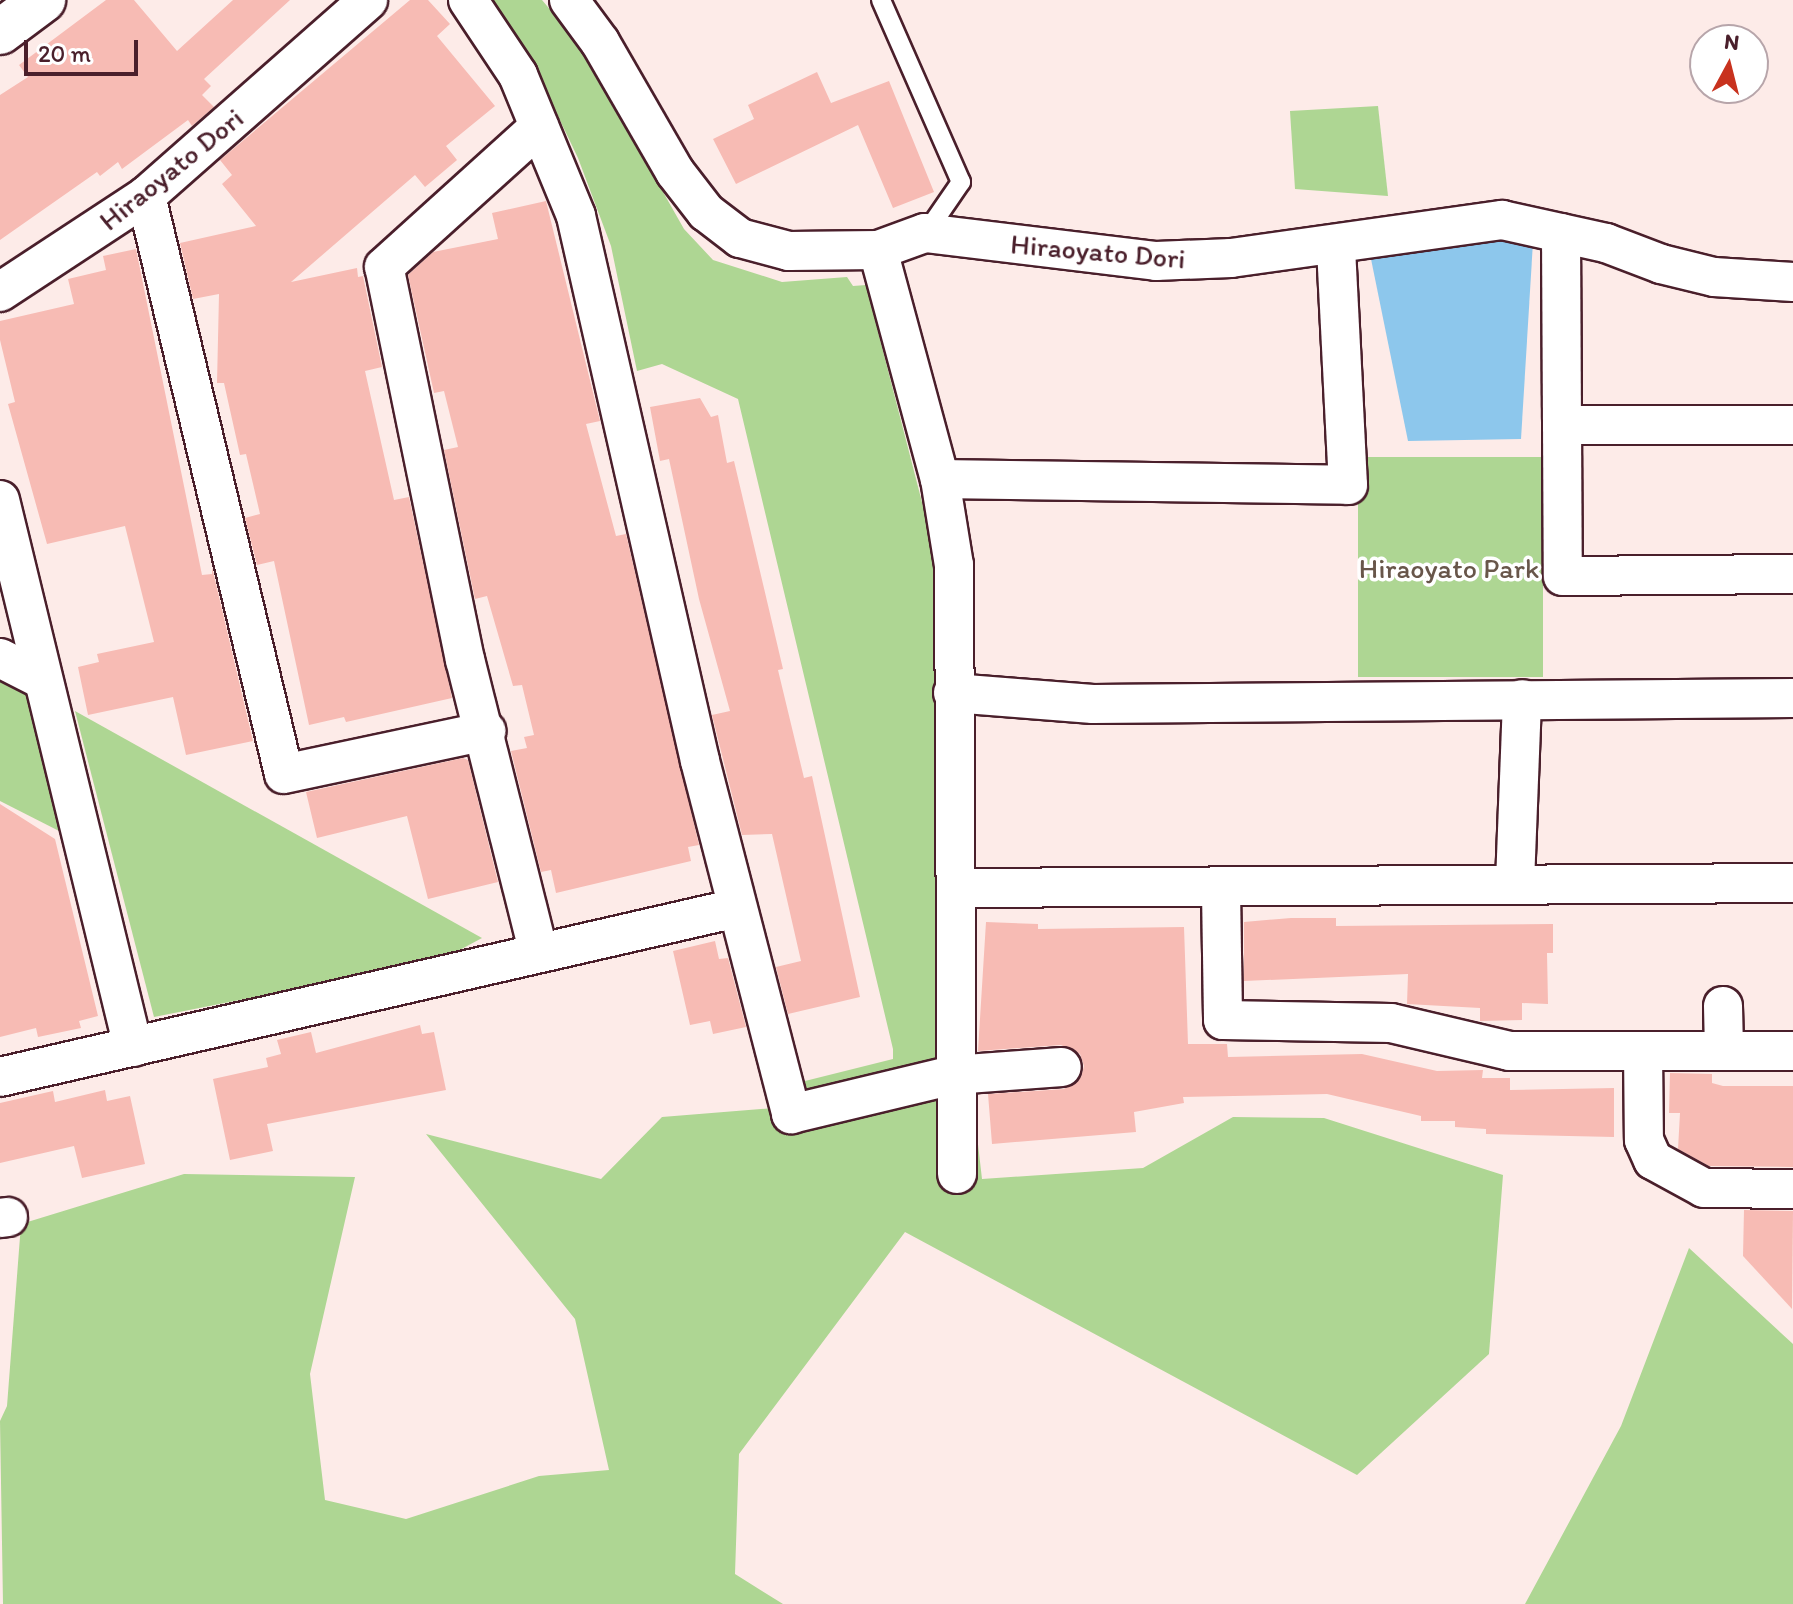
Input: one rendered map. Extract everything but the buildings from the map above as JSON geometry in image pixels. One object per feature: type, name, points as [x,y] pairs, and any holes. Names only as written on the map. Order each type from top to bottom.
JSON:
[{"type":"street","points":[[0,32],[43,0]]},
{"type":"street","name":"Hiraoyato Dori","points":[[0,292],[146,196],[368,0]]},
{"type":"street","points":[[468,0],[518,75],[576,216],[737,908],[791,1114],[953,1075],[1062,1067]]},
{"type":"street","name":"Hiraoyato Dori","points":[[569,0],[600,42],[675,172],[706,212],[740,238],[789,251],[878,250],[925,233],[1156,261],[1336,246],[1502,220],[1561,233],[1714,277],[1793,282]]},
{"type":"street","points":[[538,950],[486,731],[465,660],[384,267],[539,127]]},
{"type":"street","points":[[146,196],[284,774],[486,731]]},
{"type":"street","points":[[1561,233],[1563,576],[1793,574]]},
{"type":"street","points":[[940,479],[1348,485],[1336,246]]},
{"type":"street","points":[[878,250],[940,479],[954,565],[953,693],[958,888],[953,1075],[957,1174]]},
{"type":"street","points":[[1562,425],[1793,425]]},
{"type":"street","points":[[0,500],[133,1047]]},
{"type":"street","points":[[0,658],[43,680]]},
{"type":"street","points":[[953,693],[1093,704],[1793,698]]},
{"type":"street","points":[[1515,883],[1522,699]]},
{"type":"street","points":[[958,888],[1221,890],[1515,883],[1793,883]]},
{"type":"street","points":[[1221,890],[1223,1020],[1391,1023],[1509,1051],[1793,1051]]},
{"type":"street","points":[[0,1077],[538,950],[737,908]]},
{"type":"street","points":[[1723,1006],[1724,1051]]},
{"type":"street","points":[[1643,1051],[1644,1140],[1653,1160],[1704,1188],[1793,1189]]},
{"type":"lane","points":[[881,0],[961,182],[925,233]]},
{"type":"green space","points":[[491,0],[542,0],[579,44],[684,229],[713,260],[782,282],[847,277],[853,286],[866,285],[940,572],[938,1064],[818,1098],[804,1089],[805,1081],[893,1059],[893,1049],[738,399],[662,364],[637,371],[611,246],[578,158],[536,70]]},
{"type":"green space","points":[[1378,106],[1388,196],[1295,189],[1290,111]]},
{"type":"green space","name":"Hiraoyato Park","points":[[1358,457],[1543,457],[1543,677],[1358,677]]},
{"type":"green space","points":[[0,681],[31,697],[63,833],[0,801]]},
{"type":"green space","points":[[75,711],[482,938],[441,960],[154,1017]]},
{"type":"green space","points":[[972,1092],[982,1179],[1143,1168],[1233,1117],[1324,1118],[1503,1175],[1489,1354],[1357,1475],[905,1232],[739,1454],[735,1574],[783,1604],[3,1604],[0,1421],[7,1406],[21,1224],[184,1174],[355,1177],[310,1374],[325,1500],[406,1519],[539,1476],[609,1470],[575,1319],[426,1134],[601,1179],[662,1117]]},
{"type":"green space","points":[[1689,1248],[1793,1344],[1793,1604],[1525,1604],[1621,1426]]},
{"type":"water","points":[[1454,239],[1533,242],[1521,439],[1408,441],[1371,259]]}]
